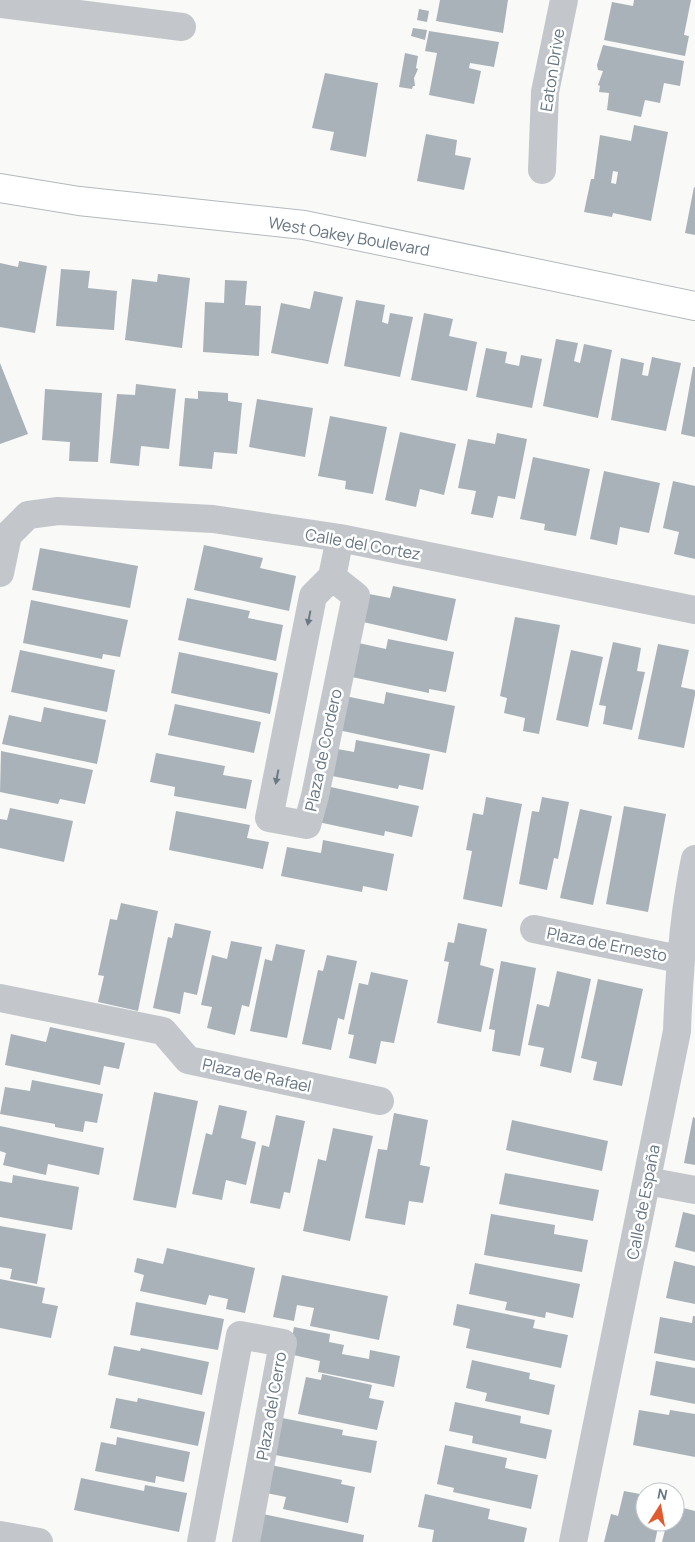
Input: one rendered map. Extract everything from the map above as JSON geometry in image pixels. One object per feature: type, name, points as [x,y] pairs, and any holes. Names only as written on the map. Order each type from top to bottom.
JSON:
[{"type":"main road","name":"West Oakey Boulevard","points":[[0,188],[79,201],[304,225],[695,306]]},
{"type":"street","name":"Eaton Drive","points":[[542,170],[545,92],[564,0]]},
{"type":"street","points":[[0,4],[182,27]]},
{"type":"street","name":"Calle del Cortez","points":[[0,572],[8,535],[28,515],[58,511],[212,519],[340,538],[695,610]]},
{"type":"street","points":[[332,576],[340,538]]},
{"type":"street","name":"Plaza de Cordero","points":[[332,576],[356,596],[315,796],[306,825],[269,818],[313,596],[332,576]]},
{"type":"street","name":"Calle de España","points":[[573,1542],[677,1031],[679,959],[685,906],[695,859]]},
{"type":"street","name":"Plaza de Ernesto","points":[[534,929],[679,959]]},
{"type":"street","name":"Plaza de Rafael","points":[[0,998],[163,1031],[188,1060],[380,1101]]},
{"type":"street","points":[[647,1181],[695,1190]]},
{"type":"street","name":"Plaza del Cerro","points":[[202,1542],[240,1335],[283,1343],[246,1542]]},
{"type":"street","points":[[0,1535],[38,1542]]},
{"type":"building","points":[[440,0],[508,0],[503,33],[436,21]]},
{"type":"building","points":[[634,0],[691,0],[684,35],[689,36],[685,56],[604,40],[612,2],[633,6]]},
{"type":"building","points":[[419,9],[429,11],[427,22],[417,20]]},
{"type":"building","points":[[413,28],[427,30],[425,40],[411,36]]},
{"type":"building","points":[[429,31],[499,42],[494,67],[470,63],[469,68],[481,71],[474,104],[429,95],[437,53],[425,51]]},
{"type":"building","points":[[603,45],[684,61],[680,86],[664,83],[660,103],[645,100],[641,117],[607,110],[609,93],[599,92],[600,86],[598,85],[603,71],[598,70],[597,65]]},
{"type":"building","points":[[405,53],[418,56],[416,68],[418,69],[414,78],[415,86],[412,89],[399,87]]},
{"type":"building","points":[[325,73],[378,83],[366,157],[330,150],[334,132],[312,128]]},
{"type":"building","points":[[634,125],[668,132],[651,221],[613,213],[612,217],[584,212],[591,179],[594,179],[600,135],[631,141]],"holes":[[[613,171],[618,172],[616,184],[611,183]]]},
{"type":"building","points":[[426,134],[457,140],[455,155],[471,158],[464,190],[417,181]]},
{"type":"building","points":[[695,188],[695,235],[685,233]]},
{"type":"building","points":[[19,261],[47,266],[35,333],[0,327],[0,263],[18,267]]},
{"type":"building","points":[[61,269],[90,271],[88,288],[117,291],[114,330],[56,326]]},
{"type":"building","points":[[158,274],[190,278],[182,348],[125,340],[132,279],[157,282]]},
{"type":"building","points":[[225,280],[247,281],[245,305],[261,306],[259,356],[203,352],[205,302],[224,303]]},
{"type":"building","points":[[314,291],[343,297],[328,364],[271,353],[281,303],[310,309]]},
{"type":"building","points":[[356,300],[385,305],[382,322],[388,324],[390,313],[413,317],[400,377],[344,366]]},
{"type":"building","points":[[424,313],[453,319],[449,336],[477,342],[467,391],[411,380]]},
{"type":"building","points":[[556,339],[578,343],[574,361],[580,363],[584,344],[612,350],[598,418],[543,406]]},
{"type":"building","points":[[486,348],[507,352],[505,363],[519,366],[521,355],[542,359],[532,408],[476,397]]},
{"type":"building","points":[[652,357],[681,363],[666,431],[611,420],[621,358],[644,363],[642,375],[648,376]]},
{"type":"building","points":[[0,363],[28,434],[0,444]]},
{"type":"building","points":[[693,367],[695,367],[695,437],[681,434]]},
{"type":"building","points":[[136,384],[176,389],[169,449],[141,446],[139,466],[110,463],[117,394],[135,395]]},
{"type":"building","points":[[45,389],[102,393],[98,462],[69,461],[70,442],[42,440]]},
{"type":"building","points":[[198,391],[228,393],[228,401],[242,403],[237,454],[214,452],[212,469],[179,466],[185,398],[198,399]]},
{"type":"building","points":[[257,399],[313,408],[305,457],[249,447]]},
{"type":"building","points":[[330,416],[387,427],[373,494],[345,489],[346,481],[318,476]]},
{"type":"building","points":[[400,432],[456,444],[444,495],[420,489],[416,507],[385,500]]},
{"type":"building","points":[[497,433],[527,439],[515,499],[498,496],[493,518],[471,514],[476,491],[458,488],[468,439],[495,444]]},
{"type":"building","points":[[533,457],[590,469],[576,536],[544,530],[545,524],[520,519]]},
{"type":"building","points":[[604,471],[660,483],[649,533],[620,527],[617,545],[590,539]]},
{"type":"building","points":[[673,481],[695,486],[695,559],[674,554],[679,532],[663,528]]},
{"type":"building","points":[[204,545],[263,558],[260,568],[296,576],[289,611],[194,590]]},
{"type":"building","points":[[40,548],[138,566],[130,608],[32,590]]},
{"type":"building","points":[[393,586],[456,599],[447,641],[363,622],[369,594],[390,598]]},
{"type":"building","points":[[187,598],[250,611],[248,618],[283,625],[276,661],[178,640]]},
{"type":"building","points":[[31,600],[128,620],[120,657],[103,654],[102,659],[23,643]]},
{"type":"building","points":[[515,617],[560,625],[539,734],[523,731],[525,718],[504,713],[507,698],[500,696]]},
{"type":"building","points":[[388,639],[454,652],[446,692],[429,689],[429,693],[347,676],[354,642],[386,649]]},
{"type":"building","points":[[613,642],[641,648],[637,671],[645,672],[632,730],[603,724],[606,706],[599,705]]},
{"type":"building","points":[[658,644],[689,650],[681,687],[695,690],[695,695],[684,748],[638,739]]},
{"type":"building","points":[[20,650],[115,670],[107,712],[11,692]]},
{"type":"building","points":[[571,650],[603,657],[588,727],[556,720]]},
{"type":"building","points":[[179,652],[278,673],[270,714],[171,693]]},
{"type":"building","points":[[386,692],[455,706],[446,753],[338,730],[345,696],[384,704]]},
{"type":"building","points":[[175,704],[261,722],[254,753],[168,735]]},
{"type":"building","points":[[44,707],[106,720],[97,764],[2,744],[9,715],[41,722]]},
{"type":"building","points":[[356,740],[430,754],[423,790],[399,785],[398,789],[327,775],[332,748],[354,752]]},
{"type":"building","points":[[1,751],[93,770],[85,804],[60,799],[58,804],[0,792]]},
{"type":"building","points":[[156,753],[225,766],[223,775],[252,780],[246,809],[174,796],[175,787],[150,782]]},
{"type":"building","points":[[326,786],[419,806],[412,837],[385,831],[384,836],[318,822]]},
{"type":"building","points":[[486,797],[522,804],[502,907],[463,899],[472,851],[466,850],[473,813],[483,815]]},
{"type":"building","points":[[542,797],[569,802],[558,859],[554,858],[547,890],[519,884],[532,811],[539,812]]},
{"type":"building","points":[[624,806],[666,814],[648,912],[606,904]]},
{"type":"building","points":[[10,808],[73,821],[64,862],[0,848],[0,819],[7,820]]},
{"type":"building","points":[[580,809],[612,816],[593,905],[560,898]]},
{"type":"building","points":[[176,811],[250,825],[247,838],[269,842],[263,869],[169,850]]},
{"type":"building","points":[[323,840],[394,854],[387,891],[363,886],[362,892],[281,876],[287,847],[321,853]]},
{"type":"building","points":[[121,903],[158,911],[138,1011],[98,1002],[104,976],[98,975],[110,919],[117,920]]},
{"type":"building","points":[[175,923],[211,931],[197,995],[184,992],[180,1014],[153,1008],[168,937],[172,938]]},
{"type":"building","points":[[458,923],[487,929],[480,965],[494,969],[481,1032],[437,1023],[449,962],[444,961],[448,942],[454,943]]},
{"type":"building","points":[[231,941],[262,947],[249,1007],[242,1005],[235,1035],[207,1028],[212,1007],[201,1005],[212,955],[227,959]]},
{"type":"building","points":[[276,944],[305,950],[287,1038],[250,1031],[265,959],[272,961]]},
{"type":"building","points":[[327,955],[357,961],[344,1020],[338,1018],[331,1050],[302,1044],[318,970],[323,971]]},
{"type":"building","points":[[501,961],[536,968],[520,1056],[492,1051],[495,1030],[489,1029]]},
{"type":"building","points":[[557,971],[591,979],[571,1073],[540,1066],[544,1048],[528,1045],[537,1004],[549,1007]]},
{"type":"building","points":[[371,972],[408,980],[394,1043],[381,1041],[376,1064],[349,1058],[354,1035],[348,1034],[359,983],[368,985]]},
{"type":"building","points":[[598,979],[643,989],[622,1086],[593,1080],[597,1062],[581,1058]]},
{"type":"building","points":[[50,1027],[125,1043],[119,1069],[104,1066],[100,1085],[5,1065],[11,1034],[46,1042]]},
{"type":"building","points":[[32,1080],[103,1094],[97,1123],[85,1121],[83,1132],[55,1127],[55,1124],[0,1114],[5,1087],[30,1091]]},
{"type":"building","points":[[154,1092],[198,1101],[176,1208],[133,1200]]},
{"type":"building","points":[[219,1105],[247,1111],[241,1138],[256,1142],[246,1185],[226,1180],[222,1200],[192,1194],[206,1133],[212,1135]]},
{"type":"building","points":[[394,1113],[428,1120],[420,1165],[430,1167],[423,1203],[409,1201],[405,1225],[365,1218],[378,1149],[387,1150]]},
{"type":"building","points":[[276,1115],[305,1121],[290,1193],[284,1192],[280,1209],[250,1203],[262,1145],[269,1147]]},
{"type":"building","points":[[693,1117],[695,1118],[695,1165],[684,1163]]},
{"type":"building","points":[[512,1120],[608,1141],[602,1171],[506,1150]]},
{"type":"building","points":[[0,1126],[104,1148],[99,1175],[48,1164],[46,1175],[3,1165],[6,1153],[0,1151]]},
{"type":"building","points":[[333,1128],[373,1136],[350,1241],[303,1231],[318,1159],[326,1161]]},
{"type":"building","points":[[505,1173],[599,1190],[593,1221],[499,1204]]},
{"type":"building","points":[[13,1175],[79,1187],[72,1230],[0,1217],[0,1181],[12,1183]]},
{"type":"building","points":[[683,1212],[695,1215],[695,1252],[675,1247]]},
{"type":"building","points":[[491,1214],[555,1225],[554,1234],[588,1240],[582,1272],[484,1255]]},
{"type":"building","points":[[0,1226],[46,1234],[37,1284],[10,1279],[12,1269],[0,1267]]},
{"type":"building","points":[[167,1248],[255,1268],[245,1313],[226,1309],[228,1299],[209,1295],[206,1305],[140,1291],[144,1275],[134,1272],[137,1258],[163,1264]]},
{"type":"building","points":[[674,1261],[695,1266],[695,1304],[666,1298]]},
{"type":"building","points":[[475,1263],[580,1284],[573,1318],[546,1312],[545,1318],[505,1310],[507,1302],[469,1294]]},
{"type":"building","points":[[282,1275],[388,1296],[379,1340],[310,1326],[314,1308],[297,1305],[294,1321],[273,1317]]},
{"type":"building","points":[[0,1279],[45,1288],[42,1303],[58,1306],[51,1338],[0,1328]]},
{"type":"building","points":[[136,1302],[224,1319],[218,1350],[130,1335]]},
{"type":"building","points":[[457,1304],[535,1320],[533,1328],[568,1335],[561,1368],[466,1348],[470,1329],[453,1325]]},
{"type":"building","points":[[693,1316],[695,1316],[695,1361],[654,1353],[660,1317],[692,1323]]},
{"type":"building","points":[[294,1327],[330,1334],[329,1342],[344,1345],[342,1354],[369,1359],[370,1350],[400,1356],[394,1387],[318,1372],[320,1361],[289,1354]]},
{"type":"building","points":[[114,1346],[140,1351],[141,1348],[209,1362],[202,1395],[108,1375]]},
{"type":"building","points":[[472,1360],[530,1373],[529,1379],[555,1385],[549,1415],[485,1401],[487,1393],[466,1388]]},
{"type":"building","points":[[656,1361],[695,1368],[695,1404],[650,1395]]},
{"type":"building","points":[[322,1374],[372,1385],[369,1398],[384,1401],[377,1430],[298,1414],[306,1377],[321,1380]]},
{"type":"building","points":[[116,1398],[137,1402],[138,1398],[205,1412],[198,1446],[110,1428]]},
{"type":"building","points":[[455,1402],[521,1416],[520,1423],[552,1430],[546,1459],[472,1443],[473,1436],[449,1431]]},
{"type":"building","points":[[639,1410],[669,1415],[670,1410],[695,1414],[695,1457],[633,1445]]},
{"type":"building","points":[[277,1417],[343,1430],[342,1435],[377,1441],[371,1473],[270,1454]]},
{"type":"building","points":[[117,1437],[190,1452],[184,1482],[156,1476],[155,1483],[95,1471],[101,1442],[116,1445]]},
{"type":"building","points":[[445,1445],[507,1458],[505,1468],[538,1475],[531,1509],[453,1492],[454,1488],[437,1484]]},
{"type":"building","points":[[271,1465],[342,1480],[341,1484],[355,1487],[348,1523],[283,1509],[286,1497],[266,1493]]},
{"type":"building","points":[[81,1478],[144,1491],[145,1485],[187,1493],[179,1532],[74,1510]]},
{"type":"building","points":[[624,1491],[635,1493],[635,1532],[657,1532],[655,1542],[604,1542],[611,1514],[618,1516]]},
{"type":"building","points":[[425,1494],[490,1509],[488,1519],[527,1528],[524,1542],[432,1542],[434,1530],[418,1527]]},
{"type":"building","points":[[685,1508],[695,1511],[695,1542],[662,1542],[664,1532],[685,1532]]},
{"type":"building","points":[[258,1513],[364,1535],[363,1542],[254,1542]]}]
